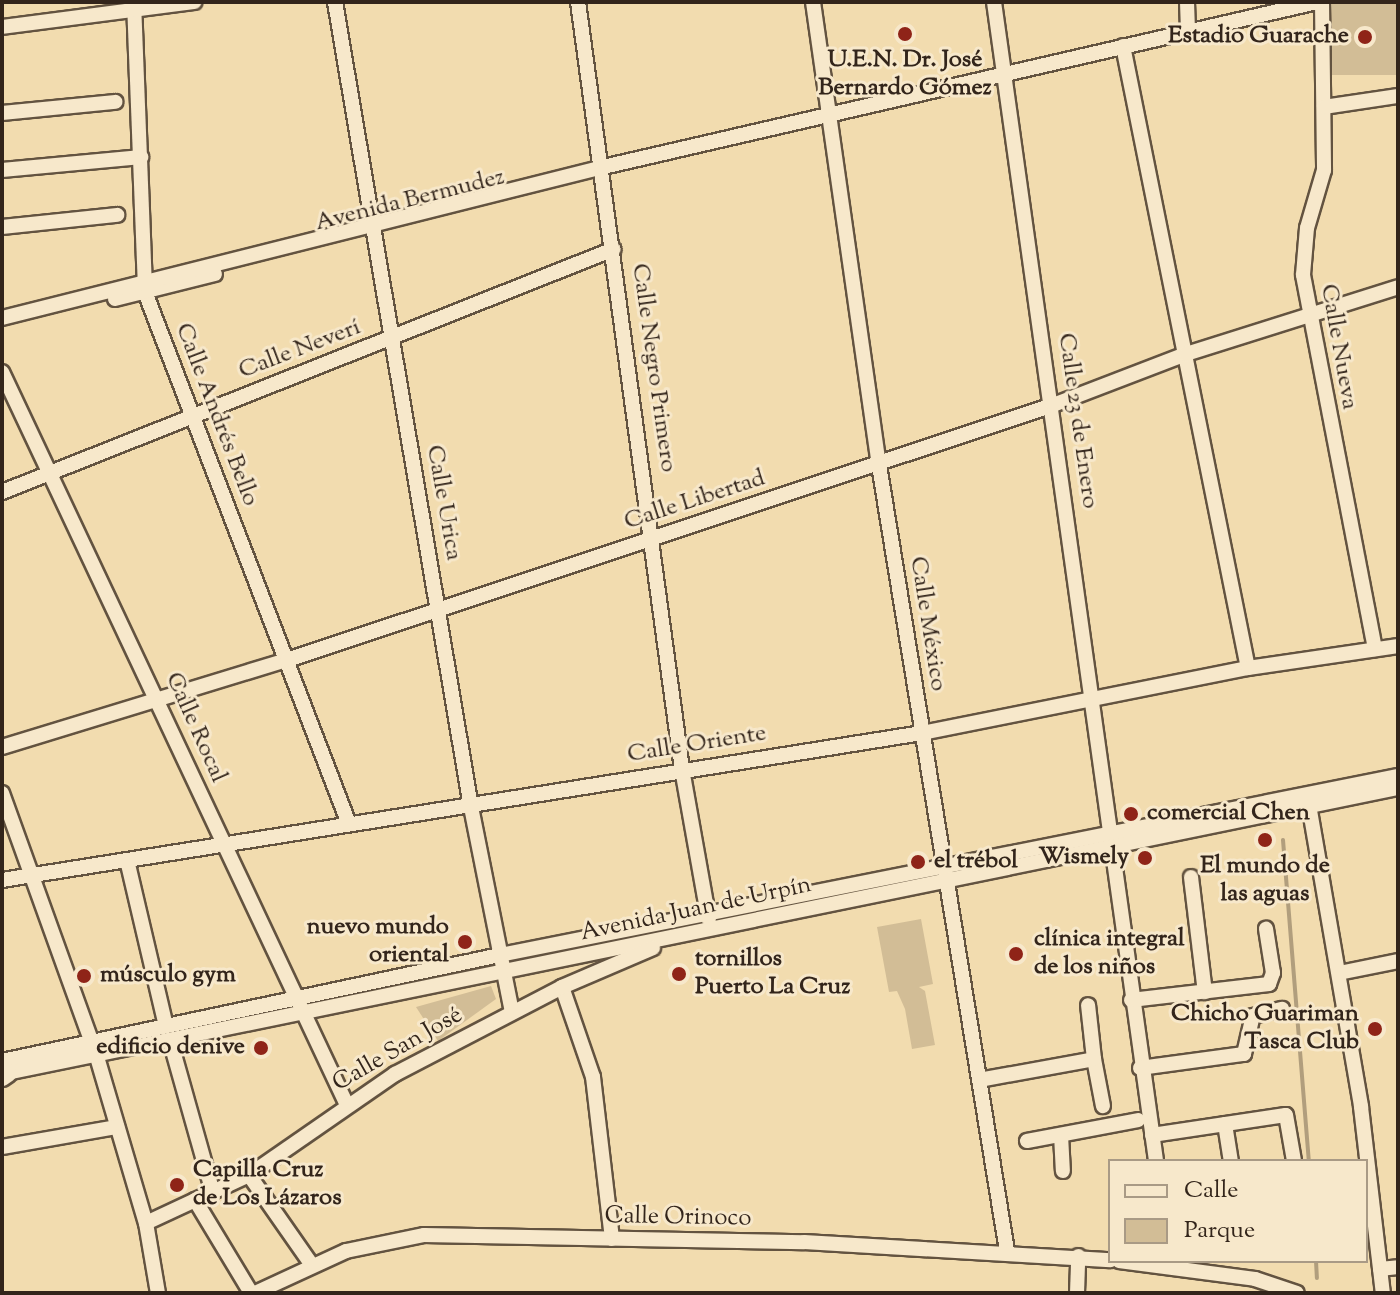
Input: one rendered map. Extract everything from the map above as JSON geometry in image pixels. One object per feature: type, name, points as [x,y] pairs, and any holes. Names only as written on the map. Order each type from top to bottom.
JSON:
[{"type":"street","points":[[2,27],[134,6],[194,2]]},
{"type":"street","name":"Calle Urica","points":[[335,2],[390,339],[440,609],[471,807],[512,1012]]},
{"type":"street","name":"Calle Negro Primero","points":[[578,2],[654,537],[682,769],[711,930]]},
{"type":"street","name":"Calle México","points":[[813,2],[879,465],[1007,1251]]},
{"type":"street","name":"Calle 23 de Enero","points":[[994,2],[1053,405],[1109,840]]},
{"type":"street","points":[[1187,2],[1188,30]]},
{"type":"street","name":"Avenida Bermudez","points":[[2,326],[604,171],[1188,30],[1319,2]]},
{"type":"street","name":"Calle Nueva","points":[[1319,2],[1324,170],[1307,228],[1308,316],[1375,649]]},
{"type":"street","name":"Calle Andrés Bello","points":[[134,6],[144,287],[349,824]]},
{"type":"street","points":[[1123,46],[1248,668]]},
{"type":"street","points":[[1324,107],[1398,96]]},
{"type":"street","points":[[2,113],[115,102]]},
{"type":"street","points":[[2,170],[141,157]]},
{"type":"street","points":[[2,227],[117,215]]},
{"type":"street","name":"Calle Neverí","points":[[2,492],[614,249]]},
{"type":"street","name":"Avenida Bermudez","points":[[2,318],[144,287]]},
{"type":"street","name":"Calle Libertad","points":[[2,747],[287,660],[879,465],[1053,405],[1186,354],[1398,287]]},
{"type":"street","name":"Calle Rocal","points":[[2,372],[159,698],[224,846],[346,1103]]},
{"type":"street","name":"Calle Oriente","points":[[2,880],[922,733],[1248,668],[1398,646]]},
{"type":"street","name":"Avenida Juan de Urpín","points":[[299,1005],[503,972],[711,930],[945,874],[1308,800],[1398,776]]},
{"type":"street","name":"Avenida Juan de Urpín","points":[[1308,800],[1398,788]]},
{"type":"street","points":[[2,793],[94,1050],[146,1223],[158,1293]]},
{"type":"street","points":[[1308,800],[1339,973],[1365,1159]]},
{"type":"street","points":[[1109,840],[1156,1159]]},
{"type":"street","points":[[127,860],[168,1033],[212,1189]]},
{"type":"street","name":"Avenida Juan de Urpín","points":[[4,1071],[299,1005],[500,955],[945,874]]},
{"type":"street","points":[[1191,877],[1205,992]]},
{"type":"street","points":[[1131,1000],[1269,984],[1273,973],[1266,929]]},
{"type":"street","name":"Calle San José","points":[[146,1223],[212,1189],[249,1175],[346,1103],[512,1012],[683,935]]},
{"type":"street","points":[[1339,973],[1398,961]]},
{"type":"street","points":[[562,987],[593,1077],[612,1239]]},
{"type":"street","points":[[1088,1005],[1103,1106]]},
{"type":"street","points":[[1140,1068],[1244,1054],[1253,1016],[1282,1009]]},
{"type":"street","points":[[979,1080],[1094,1059]]},
{"type":"street","points":[[1152,1135],[1286,1115],[1294,1159]]},
{"type":"street","points":[[1027,1141],[1138,1120]]},
{"type":"street","points":[[1225,1124],[1231,1159]]},
{"type":"street","points":[[2,1147],[117,1127]]},
{"type":"street","points":[[1061,1135],[1063,1171]]},
{"type":"street","points":[[249,1175],[311,1264]]},
{"type":"street","points":[[1368,1182],[1383,1293]]},
{"type":"street","points":[[195,1200],[253,1293]]},
{"type":"street","name":"Calle Orinoco","points":[[253,1293],[311,1264],[424,1235],[1007,1251],[1108,1260]]},
{"type":"street","points":[[1077,1293],[1078,1256]]},
{"type":"street","points":[[1170,1264],[1255,1279],[1297,1293]]},
{"type":"street","points":[[1380,1269],[1398,1267]]},
{"type":"green space","name":"Estadio Guarache","points":[[1331,2],[1398,2],[1398,75],[1331,75]]},
{"type":"green space","points":[[921,919],[933,984],[919,987],[925,991],[935,1045],[912,1049],[905,1009],[897,991],[889,992],[877,927]]},
{"type":"green space","points":[[491,986],[496,999],[438,1041],[416,1007]]},
{"type":"waterway","points":[[1283,840],[1309,1159]]},
{"type":"waterway","points":[[1316,1263],[1317,1278]]},
{"type":"place","name":"U.E.N. Dr. José Bernardo Gómez","points":[[905,34]]},
{"type":"place","name":"Estadio Guarache","points":[[1365,37]]},
{"type":"place","name":"comercial Chen","points":[[1131,814]]},
{"type":"place","name":"El mundo de las aguas","points":[[1265,840]]},
{"type":"place","name":"Wismely","points":[[1145,858]]},
{"type":"place","name":"el trébol","points":[[918,862]]},
{"type":"place","name":"nuevo mundo oriental","points":[[465,942]]},
{"type":"place","name":"clínica integral de los niños","points":[[1016,954]]},
{"type":"place","name":"tornillos Puerto La Cruz","points":[[679,974]]},
{"type":"place","name":"músculo gym","points":[[84,976]]},
{"type":"place","name":"Chicho Guariman Tasca Club","points":[[1375,1029]]},
{"type":"place","name":"edificio denive","points":[[261,1048]]},
{"type":"place","name":"Capilla Cruz de Los Lázaros","points":[[177,1185]]}]
